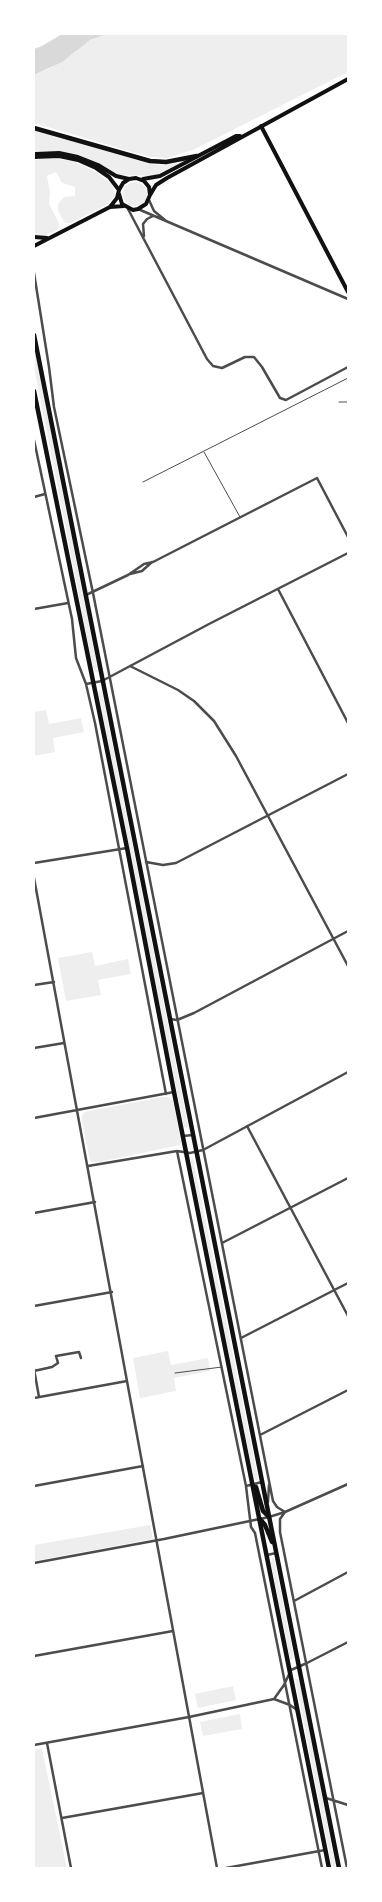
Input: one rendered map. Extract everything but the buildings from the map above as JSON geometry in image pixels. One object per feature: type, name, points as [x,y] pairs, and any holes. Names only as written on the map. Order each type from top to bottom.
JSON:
[{"type":"main road","points":[[34,155],[59,153],[78,157],[98,165],[116,176],[129,179],[160,176],[236,136],[261,126],[348,79]]},
{"type":"main road","points":[[261,126],[348,289]]},
{"type":"main road","points":[[34,128],[150,161],[166,162],[197,156]]},
{"type":"main road","points":[[150,195],[159,182],[237,140],[240,136]]},
{"type":"main road","points":[[34,155],[59,156],[78,160],[96,168],[109,177],[119,192],[120,201],[127,208]]},
{"type":"main road","points":[[110,207],[122,183],[129,179]]},
{"type":"main road","points":[[34,246],[110,207],[138,209],[146,204],[150,195],[149,187],[140,179]]},
{"type":"main road","points":[[34,237],[47,238]]},
{"type":"main road","points":[[34,335],[339,1868]]},
{"type":"main road","points":[[34,391],[127,848],[329,1868]]},
{"type":"main road","points":[[253,1484],[263,1511],[269,1517]]},
{"type":"main road","points":[[260,1519],[265,1525],[276,1553]]},
{"type":"street","points":[[149,200],[154,211],[165,220]]},
{"type":"street","points":[[127,208],[210,363],[222,368],[245,357],[254,357],[280,398],[288,400],[348,367]]},
{"type":"street","points":[[138,209],[348,299]]},
{"type":"street","points":[[145,240],[142,230],[143,224],[153,216]]},
{"type":"street","points":[[34,273],[50,367],[51,386],[260,1435],[274,1504],[285,1512]]},
{"type":"street","points":[[44,387],[51,386]]},
{"type":"street","points":[[34,440],[73,624],[76,658],[86,684],[166,1094]]},
{"type":"street","points":[[128,575],[142,571],[153,562],[316,478],[348,537]]},
{"type":"street","points":[[34,497],[45,494]]},
{"type":"street","points":[[86,684],[102,681],[348,553]]},
{"type":"street","points":[[85,595],[93,593],[128,575],[144,564],[153,562]]},
{"type":"street","points":[[278,589],[348,723]]},
{"type":"street","points":[[34,609],[68,602]]},
{"type":"street","points":[[130,666],[194,700],[206,712],[230,744],[348,966]]},
{"type":"street","points":[[146,862],[163,865],[176,863],[348,774]]},
{"type":"street","points":[[34,863],[127,848]]},
{"type":"street","points":[[34,878],[218,1868]]},
{"type":"street","points":[[170,1019],[177,1020],[194,1013],[348,932]]},
{"type":"street","points":[[34,985],[54,982]]},
{"type":"street","points":[[34,1048],[65,1043]]},
{"type":"street","points":[[88,1166],[176,1151],[197,1152],[203,1150],[348,1072]]},
{"type":"street","points":[[34,1118],[174,1092]]},
{"type":"street","points":[[247,1126],[348,1316]]},
{"type":"street","points":[[183,1136],[193,1134]]},
{"type":"street","points":[[176,1151],[241,1459],[250,1522],[257,1542],[322,1868]]},
{"type":"street","points":[[222,1243],[348,1178]]},
{"type":"street","points":[[34,1213],[95,1202]]},
{"type":"street","points":[[241,1338],[348,1284]]},
{"type":"street","points":[[34,1306],[112,1292]]},
{"type":"street","points":[[38,1397],[34,1370],[52,1367],[58,1363],[56,1356],[79,1352],[80,1358]]},
{"type":"street","points":[[222,1367],[229,1366]]},
{"type":"street","points":[[34,1398],[127,1381]]},
{"type":"street","points":[[260,1435],[348,1390]]},
{"type":"street","points":[[241,1459],[247,1458]]},
{"type":"street","points":[[34,1486],[143,1466]]},
{"type":"street","points":[[259,1467],[267,1466]]},
{"type":"street","points":[[268,1508],[270,1480]]},
{"type":"street","points":[[246,1486],[262,1482]]},
{"type":"street","points":[[34,1563],[250,1522],[285,1512],[348,1484]]},
{"type":"street","points":[[285,1512],[280,1519],[280,1532],[347,1868]]},
{"type":"street","points":[[267,1555],[276,1553]]},
{"type":"street","points":[[294,1601],[348,1572]]},
{"type":"street","points":[[34,1656],[173,1631]]},
{"type":"street","points":[[274,1699],[286,1682],[290,1670],[348,1642]]},
{"type":"street","points":[[34,1745],[189,1717],[274,1699],[290,1705],[299,1712]]},
{"type":"street","points":[[47,1743],[71,1868]]},
{"type":"street","points":[[300,1755],[307,1754]]},
{"type":"street","points":[[317,1758],[325,1756]]},
{"type":"street","points":[[62,1818],[203,1793]]},
{"type":"street","points":[[325,1798],[348,1805]]},
{"type":"street","points":[[226,1868],[326,1850]]},
{"type":"lane","points":[[143,482],[348,378]]},
{"type":"lane","points":[[339,402],[348,402]]},
{"type":"lane","points":[[204,451],[240,517]]},
{"type":"lane","points":[[176,1373],[222,1367]]},
{"type":"shaded area","points":[[62,34],[108,34],[90,40],[62,62],[34,75],[34,49]]},
{"type":"shaded area","points":[[108,34],[348,34],[348,72],[195,149],[168,158],[151,157],[34,123],[34,75],[49,69],[91,40]]},
{"type":"shaded area","points":[[34,130],[149,163],[159,165],[180,163],[156,176],[119,175],[78,154],[34,150]]},
{"type":"shaded area","points":[[50,158],[73,161],[96,172],[110,182],[114,188],[115,195],[108,204],[71,223],[66,223],[58,210],[58,204],[64,197],[75,196],[75,187],[62,183],[56,172],[47,176],[50,191],[49,204],[59,223],[59,227],[57,230],[40,237],[34,235],[34,160]]},
{"type":"shaded area","points":[[135,182],[144,185],[147,194],[144,203],[135,206],[126,203],[123,194],[126,185]]},
{"type":"shaded area","points":[[34,346],[98,671],[96,673],[93,668],[34,367]]},
{"type":"shaded area","points":[[99,691],[102,692],[188,1125],[187,1128],[184,1127],[107,742]]},
{"type":"shaded area","points":[[46,710],[49,724],[81,718],[84,732],[53,738],[55,752],[34,756],[34,712]]},
{"type":"shaded area","points":[[92,952],[95,966],[128,959],[131,974],[98,980],[101,995],[66,1001],[58,958]]},
{"type":"shaded area","points":[[168,1097],[173,1101],[180,1145],[99,1162],[90,1161],[82,1121],[84,1112]]},
{"type":"shaded area","points":[[193,1158],[258,1478],[257,1481],[254,1479],[191,1163]]},
{"type":"shaded area","points":[[168,1351],[171,1365],[208,1358],[210,1371],[174,1378],[176,1391],[140,1398],[133,1358]]},
{"type":"shaded area","points":[[150,1525],[153,1539],[34,1561],[34,1545]]},
{"type":"shaded area","points":[[272,1557],[274,1559],[294,1658],[292,1660],[290,1659],[271,1563]]},
{"type":"shaded area","points":[[295,1679],[298,1679],[300,1683],[336,1868],[332,1868]]},
{"type":"shaded area","points":[[233,1686],[236,1700],[198,1708],[195,1694]]},
{"type":"shaded area","points":[[240,1714],[242,1729],[203,1736],[200,1722]]},
{"type":"shaded area","points":[[41,1748],[67,1868],[34,1868],[34,1750]]}]
